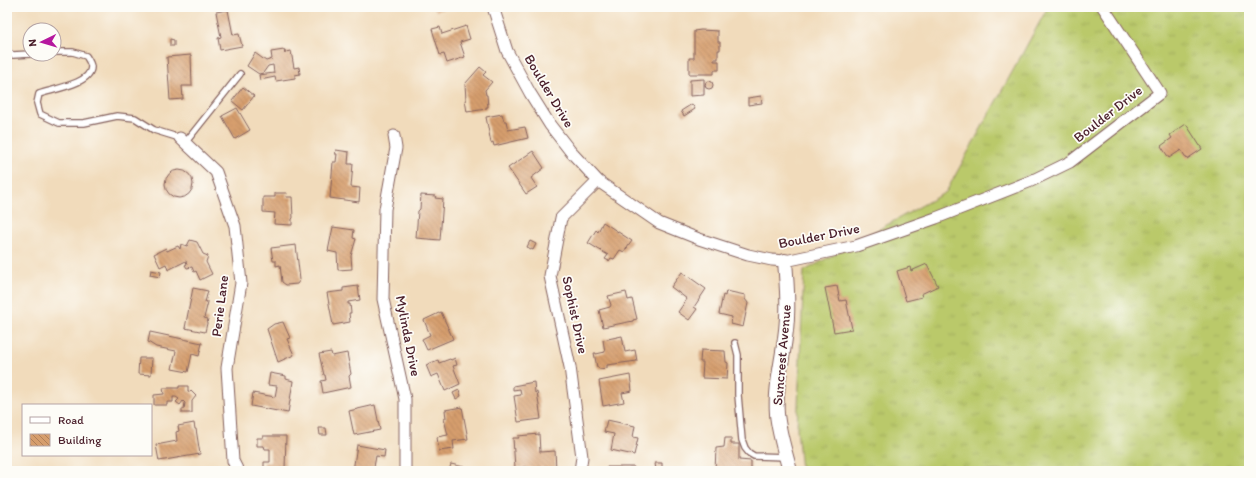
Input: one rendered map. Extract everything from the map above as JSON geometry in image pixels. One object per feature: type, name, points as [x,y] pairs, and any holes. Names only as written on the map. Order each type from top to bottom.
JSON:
[{"type":"street","name":"Boulder Drive","points":[[493,7],[507,51],[530,93],[562,142],[598,181],[659,222],[699,239],[748,255],[785,261],[856,246],[936,218],[1031,181],[1070,162],[1160,93],[1102,7]]},
{"type":"street","name":"Mylinda Drive","points":[[394,136],[396,148],[385,209],[383,299],[405,399],[405,471]]},
{"type":"street","name":"Perie Lane","points":[[183,140],[216,172],[235,226],[241,283],[227,368],[233,461],[238,471]]},
{"type":"street","name":"Sophist Drive","points":[[580,471],[582,456],[570,367],[550,276],[561,218],[598,181]]},
{"type":"street","name":"Suncrest Avenue","points":[[785,261],[787,301],[786,337],[778,378],[777,413],[782,443],[790,471]]},
{"type":"lane","points":[[7,52],[14,55],[22,54]]},
{"type":"lane","points":[[62,52],[73,52],[86,56],[91,66],[89,75],[81,82],[39,94],[37,104],[40,114],[59,123],[84,124],[116,116],[135,118],[154,130],[183,140],[240,74]]},
{"type":"lane","points":[[735,343],[738,355],[738,395],[742,440],[745,448],[754,456],[786,457]]},
{"type":"green space","points":[[1048,7],[1249,7],[1249,471],[801,471],[797,428],[804,271],[946,192]]},
{"type":"building","points":[[435,7],[449,7],[436,11]]},
{"type":"building","points":[[228,10],[233,35],[239,34],[242,46],[220,50],[218,38],[221,37],[216,12]]},
{"type":"building","points":[[466,26],[470,39],[460,42],[465,57],[447,63],[444,54],[440,55],[432,29],[440,27],[442,34]]},
{"type":"building","points":[[694,31],[718,31],[720,50],[718,50],[718,59],[714,59],[714,61],[719,61],[719,70],[714,70],[714,74],[689,74],[689,58],[694,58]]},
{"type":"building","points":[[170,39],[174,40],[174,46],[170,46]]},
{"type":"building","points":[[284,50],[285,54],[285,52],[291,51],[294,68],[299,67],[300,74],[295,75],[295,78],[276,81],[275,77],[260,80],[259,75],[274,73],[273,65],[268,66],[263,73],[259,74],[247,66],[255,53],[266,61],[272,59],[271,52]]},
{"type":"building","points":[[191,55],[192,86],[182,86],[183,99],[170,100],[167,57]]},
{"type":"building","points":[[480,67],[486,72],[483,75],[492,82],[485,90],[488,107],[486,107],[486,109],[467,112],[465,84]]},
{"type":"building","points":[[704,79],[704,95],[690,96],[690,80]]},
{"type":"building","points":[[707,81],[711,81],[713,85],[711,89],[707,89],[705,87],[705,83]]},
{"type":"building","points":[[243,87],[254,96],[243,110],[232,101]]},
{"type":"building","points":[[761,96],[762,103],[748,105],[748,98]]},
{"type":"building","points":[[692,104],[695,109],[684,116],[681,111]]},
{"type":"building","points":[[237,108],[250,130],[235,139],[222,116]]},
{"type":"building","points":[[502,114],[504,121],[506,121],[508,130],[525,127],[528,138],[494,146],[493,142],[491,143],[486,117]]},
{"type":"building","points":[[1186,124],[1202,149],[1187,159],[1181,150],[1169,158],[1161,146],[1172,138],[1170,135]]},
{"type":"building","points":[[336,150],[349,152],[348,164],[353,164],[351,187],[360,188],[359,202],[330,198],[333,162],[336,162],[337,154],[335,154]]},
{"type":"building","points":[[533,151],[544,168],[531,178],[537,187],[526,194],[508,168]]},
{"type":"building","points":[[179,170],[189,174],[193,184],[189,194],[179,198],[169,194],[165,184],[169,174]]},
{"type":"building","points":[[275,193],[287,193],[286,197],[292,197],[292,225],[274,224],[275,213],[263,212],[263,197],[275,197]]},
{"type":"building","points":[[421,195],[436,196],[435,198],[443,199],[440,240],[416,238]]},
{"type":"building","points":[[603,222],[632,241],[624,252],[620,250],[614,259],[611,258],[609,261],[605,259],[608,255],[588,243],[596,230],[598,232]]},
{"type":"building","points":[[333,227],[354,230],[353,238],[356,239],[351,256],[352,269],[338,270],[337,253],[328,251]]},
{"type":"building","points":[[190,240],[197,242],[203,254],[208,256],[206,262],[212,274],[200,280],[196,271],[194,272],[192,267],[187,268],[185,265],[187,264],[186,261],[168,270],[166,264],[160,267],[154,254],[166,248],[167,251],[178,246],[180,249],[181,244],[187,246]]},
{"type":"building","points":[[530,241],[536,244],[533,250],[527,247]]},
{"type":"building","points":[[296,245],[300,280],[297,284],[286,285],[282,282],[280,265],[276,266],[276,261],[273,261],[271,248]]},
{"type":"building","points":[[927,264],[938,286],[921,294],[922,297],[906,301],[897,271],[910,267],[911,271]]},
{"type":"building","points":[[151,270],[161,272],[160,277],[150,275]]},
{"type":"building","points":[[682,272],[706,289],[694,307],[697,309],[689,320],[678,312],[687,299],[671,287]]},
{"type":"building","points":[[358,286],[360,300],[348,302],[348,304],[350,304],[351,313],[349,313],[350,322],[333,325],[327,293],[343,291],[343,288]]},
{"type":"building","points":[[837,286],[840,301],[846,300],[852,329],[834,332],[825,288]]},
{"type":"building","points":[[193,288],[208,291],[205,302],[208,302],[204,318],[208,319],[205,332],[185,328]]},
{"type":"building","points":[[726,291],[745,295],[745,299],[748,303],[743,327],[731,324],[732,317],[719,314],[723,295],[725,296]]},
{"type":"building","points":[[626,292],[628,300],[632,299],[637,319],[603,327],[599,310],[610,307],[611,305],[608,296]]},
{"type":"building","points":[[441,312],[453,339],[427,350],[422,339],[430,335],[424,320]]},
{"type":"building","points":[[283,322],[290,338],[287,339],[294,355],[278,362],[267,329],[274,324]]},
{"type":"building","points":[[150,332],[202,343],[199,356],[192,354],[188,372],[172,369],[176,351],[156,347],[148,342]]},
{"type":"building","points":[[622,336],[625,352],[635,350],[637,361],[607,365],[607,368],[599,369],[597,367],[594,353],[605,352],[603,340]]},
{"type":"building","points":[[701,350],[725,351],[726,362],[728,363],[727,379],[702,378],[703,362],[700,362]]},
{"type":"building","points":[[331,352],[332,356],[347,353],[351,374],[349,376],[351,387],[323,393],[321,381],[326,380],[319,354]]},
{"type":"building","points":[[139,358],[152,358],[151,375],[138,374]]},
{"type":"building","points":[[455,358],[457,365],[453,366],[460,384],[445,391],[438,374],[431,377],[426,365],[438,360],[439,363]]},
{"type":"building","points":[[270,373],[286,376],[286,379],[293,381],[288,413],[251,406],[253,393],[275,397],[277,386],[268,385]]},
{"type":"building","points":[[630,375],[632,391],[622,393],[624,402],[603,406],[599,381]]},
{"type":"building","points":[[534,382],[541,419],[518,422],[514,396],[521,395],[520,389],[513,390],[513,386]]},
{"type":"building","points":[[179,386],[188,386],[188,391],[191,391],[196,396],[192,401],[192,413],[182,413],[185,403],[183,401],[180,405],[176,402],[179,399],[176,397],[173,397],[173,402],[167,402],[167,405],[154,405],[154,395],[164,394],[163,388],[179,388]]},
{"type":"building","points":[[459,390],[461,396],[456,399],[453,393]]},
{"type":"building","points":[[375,405],[380,430],[354,435],[349,411]]},
{"type":"building","points":[[462,407],[468,439],[453,441],[454,449],[439,451],[437,437],[448,435],[444,419],[446,418],[445,410]]},
{"type":"building","points":[[607,420],[635,426],[633,437],[638,438],[634,455],[611,450],[614,434],[604,432]]},
{"type":"building","points":[[194,423],[200,454],[159,461],[156,445],[177,441],[176,432],[179,431],[178,426]]},
{"type":"building","points":[[319,428],[326,428],[327,435],[320,435]]},
{"type":"building","points":[[539,434],[540,452],[555,451],[556,469],[542,470],[542,467],[525,469],[525,467],[515,468],[513,438],[519,438],[518,436]]},
{"type":"building","points":[[263,436],[286,436],[285,469],[281,469],[281,471],[268,471],[268,469],[264,469],[264,462],[270,462],[270,449],[265,449],[264,446],[257,446],[257,438],[263,438]]},
{"type":"building","points":[[725,438],[731,438],[731,444],[739,444],[739,460],[751,461],[751,471],[715,471],[716,448],[724,447]]},
{"type":"building","points":[[357,445],[385,450],[384,457],[376,456],[374,467],[378,468],[378,471],[353,471]]},
{"type":"building","points":[[655,463],[662,463],[662,469],[656,470]]},
{"type":"building","points":[[451,464],[468,468],[468,471],[449,471]]},
{"type":"building","points":[[607,467],[634,467],[634,469],[639,469],[639,471],[606,471]]}]
